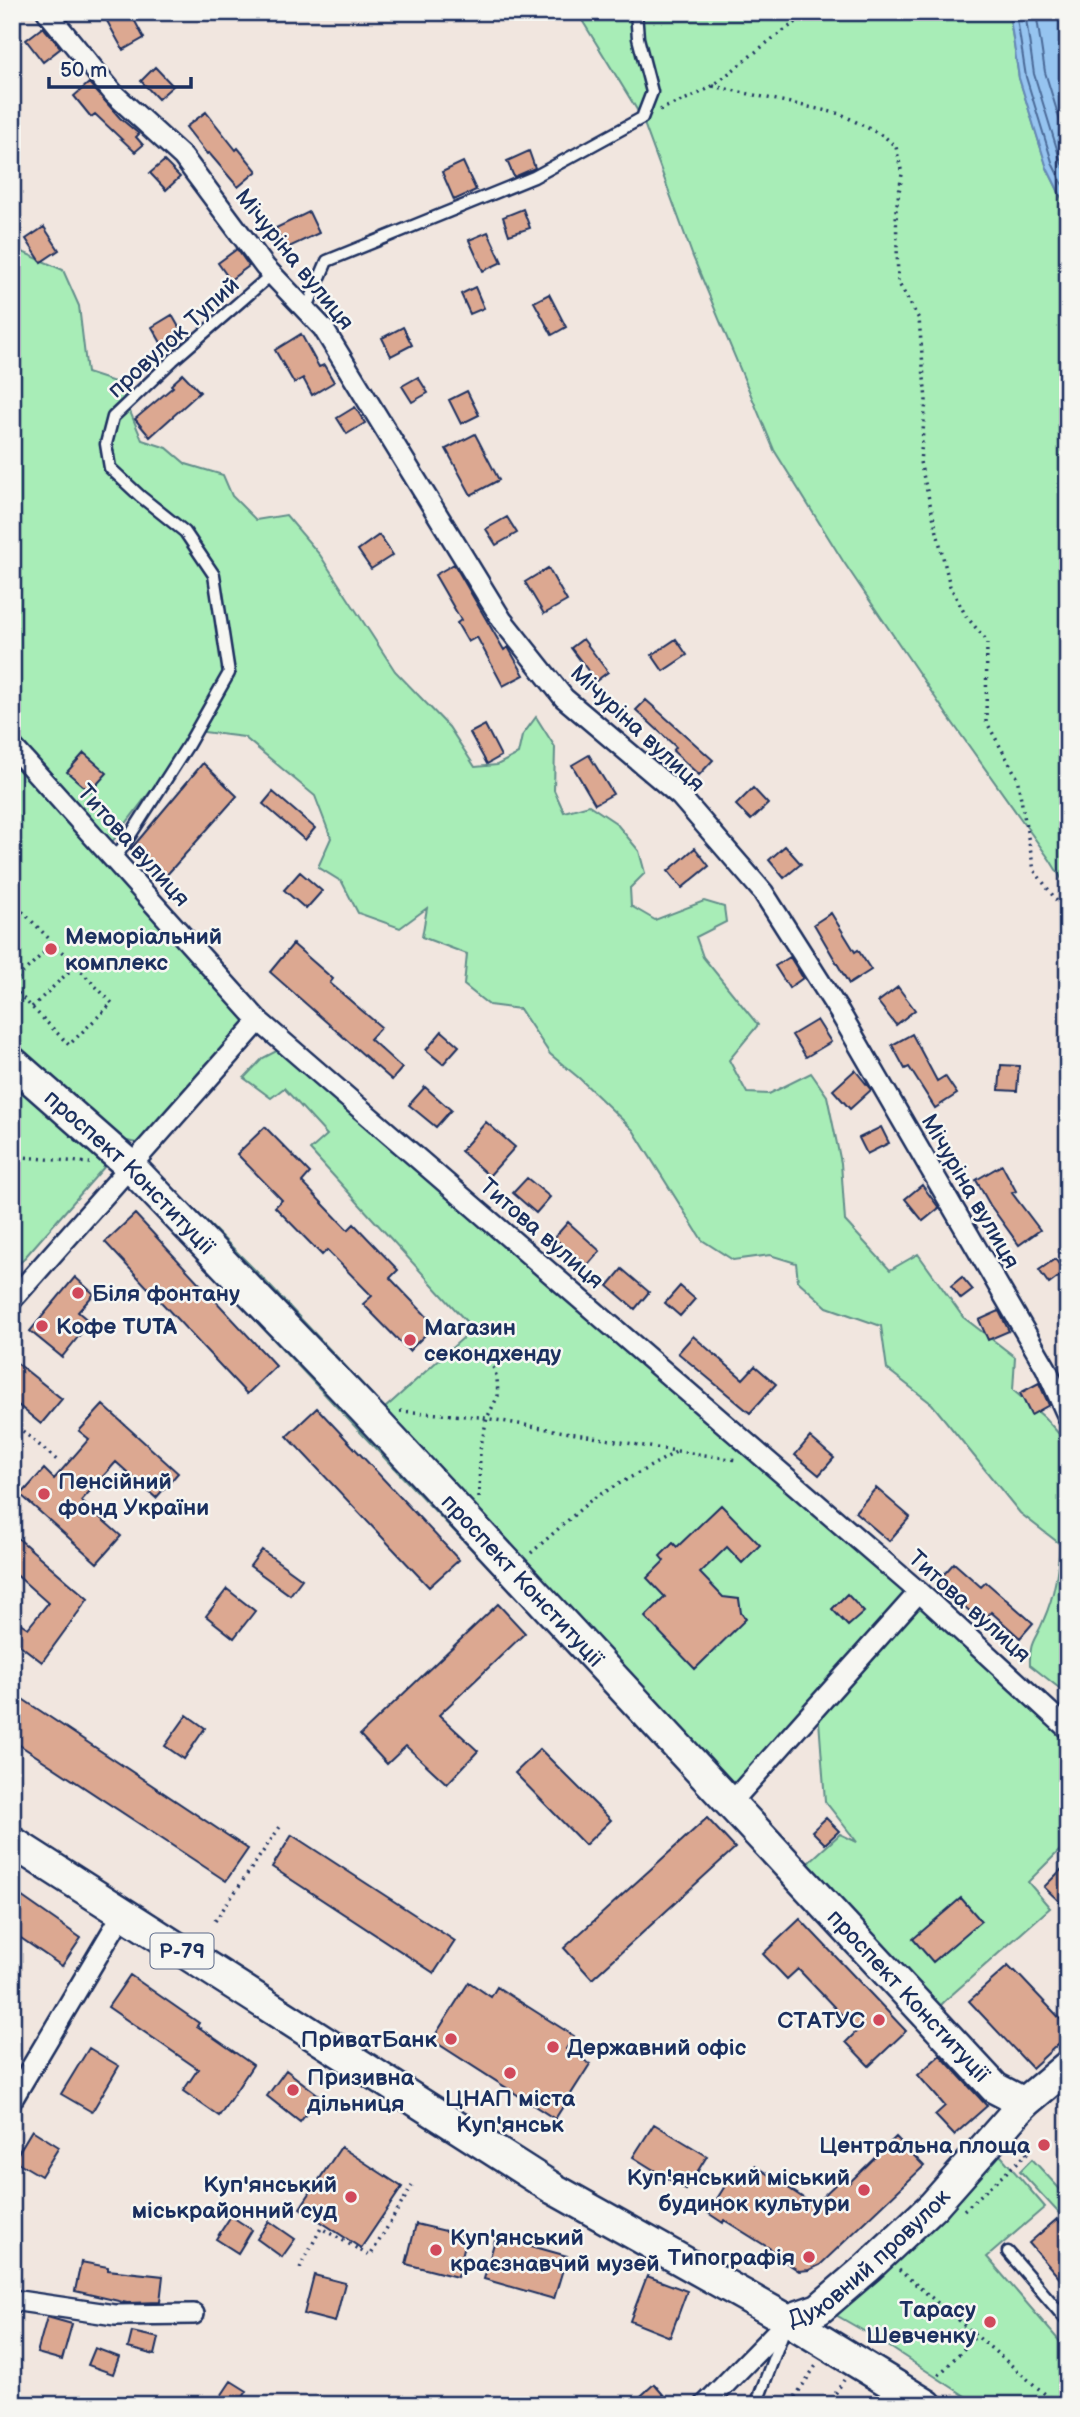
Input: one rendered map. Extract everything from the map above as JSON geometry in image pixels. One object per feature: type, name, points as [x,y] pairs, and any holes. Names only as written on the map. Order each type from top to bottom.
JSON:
[{"type":"main road","name":"проспект Конституції","points":[[12,1062],[129,1165],[373,1419],[995,2088],[1024,2103]]},
{"type":"main road","name":"Р-79","points":[[12,1842],[554,2189],[788,2320],[927,2405]]},
{"type":"main road","name":"Духовний провулок","points":[[788,2320],[819,2309],[881,2254],[933,2206],[1024,2103],[1068,2066]]},
{"type":"street","name":"Мічуріна вулиця","points":[[47,12],[114,93],[183,157],[272,274],[323,328],[502,621],[564,698],[680,796],[763,892],[840,1013],[1046,1368],[1068,1417]]},
{"type":"street","name":"Титова вулиця","points":[[12,747],[259,1021],[919,1592],[1068,1729]]},
{"type":"street","points":[[12,1300],[259,1021]]},
{"type":"street","points":[[730,1804],[919,1592]]},
{"type":"street","points":[[12,2100],[122,1913]]},
{"type":"street","points":[[12,2300],[115,2315],[194,2314]]},
{"type":"street","name":"Духовний провулок","points":[[705,2405],[788,2320]]},
{"type":"lane","points":[[306,310],[327,261],[534,177],[642,118],[652,92],[638,38],[636,12]]},
{"type":"lane","name":"провулок Тупий","points":[[115,859],[188,745],[229,673],[214,575],[185,532],[139,496],[110,468],[106,444],[113,417],[173,360],[272,274]]},
{"type":"lane","points":[[1008,2252],[1068,2322]]},
{"type":"lane","points":[[756,2405],[788,2320]]},
{"type":"path","points":[[642,118],[713,86],[751,53],[813,12]]},
{"type":"path","points":[[713,86],[841,114],[885,138],[895,147],[902,174],[896,210],[898,282],[919,319],[926,401],[920,462],[950,586],[966,616],[987,641],[986,721],[1017,777],[1034,870],[1068,916]]},
{"type":"path","points":[[12,910],[17,906],[54,943],[112,1003],[69,1045],[12,985],[54,943]]},
{"type":"path","points":[[32,1007],[75,966]]},
{"type":"path","points":[[12,1006],[22,997]]},
{"type":"path","points":[[12,1156],[96,1164]]},
{"type":"path","points":[[479,1507],[480,1450],[487,1418],[498,1396],[497,1378],[492,1364]]},
{"type":"path","points":[[388,1410],[487,1418],[771,1464]]},
{"type":"path","points":[[12,1422],[58,1461]]},
{"type":"path","points":[[526,1557],[592,1499],[678,1451]]},
{"type":"path","points":[[215,1921],[282,1824]]},
{"type":"path","points":[[300,2268],[321,2228],[370,2256],[412,2186]]},
{"type":"path","points":[[881,2254],[1058,2405]]},
{"type":"path","points":[[939,2375],[976,2335]]},
{"type":"path","points":[[795,2397],[820,2358]]},
{"type":"path","points":[[828,2405],[847,2375]]},
{"type":"green space","points":[[577,12],[1009,12],[1019,78],[1047,168],[1068,211],[1068,889],[843,561],[774,450],[693,257],[642,118]]},
{"type":"green space","points":[[12,242],[18,250],[63,270],[79,306],[87,373],[118,383],[142,440],[167,448],[186,464],[223,475],[232,496],[256,520],[286,515],[320,555],[395,671],[449,727],[475,767],[497,765],[518,754],[522,736],[536,717],[555,747],[554,790],[564,812],[589,805],[616,823],[639,851],[645,873],[630,888],[631,906],[655,920],[704,901],[724,907],[726,922],[696,937],[703,957],[758,1025],[729,1060],[747,1093],[769,1094],[811,1073],[827,1096],[841,1163],[845,1221],[890,1270],[918,1254],[963,1317],[1015,1357],[1013,1390],[1044,1417],[1068,1444],[1068,1695],[1030,1665],[1032,1645],[1048,1610],[1053,1591],[1060,1544],[1020,1513],[932,1404],[887,1369],[881,1326],[827,1307],[798,1281],[796,1263],[770,1255],[733,1260],[702,1240],[633,1130],[550,1054],[520,1009],[489,1005],[464,985],[467,954],[422,937],[427,908],[400,928],[358,913],[342,882],[318,867],[331,838],[315,796],[244,737],[196,731],[106,850],[242,1001],[245,1022],[155,1127],[136,1143],[123,1140],[12,1041]]},
{"type":"green space","points":[[288,1045],[1068,1729],[1068,1842],[1028,1882],[1050,1908],[920,2026],[787,1882],[840,1834],[857,1842],[825,1801],[818,1707],[718,1808],[137,1194],[156,1171],[254,1269],[385,1408],[473,1329],[310,1150],[327,1135],[284,1088],[271,1098],[244,1078],[263,1058]]},
{"type":"green space","points":[[12,1082],[105,1166],[12,1272]]},
{"type":"green space","points":[[989,2142],[1045,2207],[987,2257],[1061,2343],[1068,2347],[1068,2405],[979,2405],[876,2338],[822,2307]]},
{"type":"green space","points":[[1032,2159],[1068,2198],[1068,2223],[1020,2171]]},
{"type":"water","points":[[1009,12],[1068,12],[1068,210],[1047,168],[1019,78]]},
{"type":"building","points":[[102,12],[130,12],[144,38],[123,50]]},
{"type":"building","points":[[43,27],[61,48],[43,62],[26,40]]},
{"type":"building","points":[[155,67],[173,86],[158,99],[141,81]]},
{"type":"building","points":[[89,83],[120,118],[139,134],[136,137],[143,145],[135,152],[95,114],[91,117],[74,96]]},
{"type":"building","points":[[206,112],[236,150],[238,148],[257,171],[238,187],[186,127]]},
{"type":"building","points":[[529,151],[535,168],[514,177],[507,161]]},
{"type":"building","points":[[164,161],[180,177],[166,190],[150,173]]},
{"type":"building","points":[[463,162],[476,190],[454,200],[442,172]]},
{"type":"building","points":[[523,209],[530,228],[509,235],[503,217]]},
{"type":"building","points":[[309,212],[319,233],[285,249],[276,228]]},
{"type":"building","points":[[44,227],[59,250],[41,262],[26,239]]},
{"type":"building","points":[[488,232],[502,262],[483,271],[469,240]]},
{"type":"building","points":[[237,249],[249,266],[230,280],[218,263]]},
{"type":"building","points":[[475,287],[484,308],[470,314],[461,294]]},
{"type":"building","points":[[549,294],[566,327],[552,335],[534,302]]},
{"type":"building","points":[[172,315],[184,336],[164,348],[152,327]]},
{"type":"building","points":[[403,327],[412,345],[391,356],[382,338]]},
{"type":"building","points":[[301,334],[319,367],[324,365],[334,382],[312,395],[303,378],[294,383],[275,350]]},
{"type":"building","points":[[183,374],[200,392],[150,437],[135,419],[173,387],[171,385]]},
{"type":"building","points":[[418,377],[428,393],[412,402],[402,386]]},
{"type":"building","points":[[467,391],[479,415],[461,424],[449,400]]},
{"type":"building","points":[[355,407],[365,423],[347,434],[337,418]]},
{"type":"building","points":[[475,434],[499,480],[471,495],[446,449]]},
{"type":"building","points":[[507,517],[517,533],[496,545],[486,529]]},
{"type":"building","points":[[379,535],[393,555],[371,569],[358,550]]},
{"type":"building","points":[[454,564],[504,650],[508,647],[524,675],[503,686],[477,637],[468,642],[457,623],[461,620],[435,575]]},
{"type":"building","points":[[548,568],[567,601],[544,614],[525,582]]},
{"type":"building","points":[[583,639],[608,672],[596,681],[571,648]]},
{"type":"building","points":[[676,639],[687,655],[663,671],[652,655]]},
{"type":"building","points":[[646,700],[713,760],[699,775],[673,751],[676,747],[636,710]]},
{"type":"building","points":[[485,725],[501,756],[487,764],[470,733]]},
{"type":"building","points":[[84,753],[107,773],[90,792],[67,772]]},
{"type":"building","points":[[589,755],[613,794],[595,804],[572,765]]},
{"type":"building","points":[[203,763],[237,796],[164,878],[131,849]]},
{"type":"building","points":[[753,788],[768,804],[751,820],[736,805]]},
{"type":"building","points":[[273,792],[315,828],[305,840],[263,804]]},
{"type":"building","points":[[785,846],[801,864],[784,878],[769,860]]},
{"type":"building","points":[[695,848],[709,866],[682,888],[668,871]]},
{"type":"building","points":[[300,872],[322,891],[306,909],[284,890]]},
{"type":"building","points":[[831,913],[855,952],[858,950],[871,970],[849,984],[814,924]]},
{"type":"building","points":[[293,944],[333,979],[330,983],[381,1027],[370,1039],[402,1068],[392,1080],[270,972]]},
{"type":"building","points":[[790,957],[803,978],[789,988],[775,966]]},
{"type":"building","points":[[898,987],[915,1010],[896,1025],[878,1002]]},
{"type":"building","points":[[817,1020],[831,1042],[806,1057],[792,1035]]},
{"type":"building","points":[[442,1031],[459,1046],[443,1064],[426,1050]]},
{"type":"building","points":[[912,1034],[937,1081],[945,1076],[957,1094],[935,1108],[909,1067],[905,1069],[892,1045]]},
{"type":"building","points":[[1001,1065],[1019,1066],[1017,1091],[999,1090]]},
{"type":"building","points":[[855,1070],[871,1090],[850,1109],[833,1090]]},
{"type":"building","points":[[425,1087],[451,1110],[436,1127],[409,1105]]},
{"type":"building","points":[[486,1122],[515,1147],[489,1176],[461,1151]]},
{"type":"building","points":[[265,1127],[310,1173],[302,1182],[348,1230],[354,1224],[398,1270],[390,1278],[435,1325],[409,1351],[363,1304],[372,1296],[327,1250],[322,1255],[275,1207],[282,1200],[237,1154]]},
{"type":"building","points":[[881,1127],[889,1143],[867,1154],[859,1138]]},
{"type":"building","points":[[1002,1165],[1016,1191],[1012,1193],[1040,1230],[1019,1245],[990,1205],[976,1180]]},
{"type":"building","points":[[527,1178],[550,1197],[536,1213],[513,1193]]},
{"type":"building","points":[[922,1185],[939,1208],[923,1221],[905,1199]]},
{"type":"building","points":[[135,1214],[276,1366],[247,1394],[105,1242]]},
{"type":"building","points":[[568,1222],[600,1251],[587,1266],[554,1238]]},
{"type":"building","points":[[1055,1259],[1065,1272],[1049,1284],[1039,1270]]},
{"type":"building","points":[[622,1269],[649,1292],[635,1309],[608,1286]]},
{"type":"building","points":[[75,1277],[94,1294],[78,1312],[90,1322],[62,1357],[30,1331]]},
{"type":"building","points":[[962,1277],[973,1290],[961,1299],[951,1286]]},
{"type":"building","points":[[680,1286],[695,1299],[680,1316],[665,1303]]},
{"type":"building","points":[[999,1311],[1009,1331],[988,1340],[979,1320]]},
{"type":"building","points":[[693,1336],[743,1379],[755,1366],[776,1384],[750,1413],[678,1353]]},
{"type":"building","points":[[12,1359],[62,1399],[41,1424],[12,1400]]},
{"type":"building","points":[[1039,1383],[1049,1405],[1031,1415],[1020,1393]]},
{"type":"building","points":[[103,1405],[178,1473],[156,1498],[116,1462],[81,1501],[121,1536],[97,1563],[21,1495],[44,1469],[54,1479],[89,1439],[79,1431]]},
{"type":"building","points":[[317,1408],[459,1560],[429,1587],[287,1436]]},
{"type":"building","points":[[810,1437],[834,1458],[819,1475],[795,1455]]},
{"type":"building","points":[[876,1488],[910,1517],[889,1541],[855,1512]]},
{"type":"building","points":[[721,1505],[760,1545],[742,1563],[727,1547],[700,1573],[723,1597],[739,1599],[741,1613],[746,1619],[695,1669],[645,1617],[665,1597],[647,1578],[664,1561],[660,1556],[673,1543],[677,1547]]},
{"type":"building","points":[[12,1533],[88,1599],[42,1662],[12,1639],[12,1618],[28,1628],[48,1603],[12,1571]]},
{"type":"building","points":[[262,1550],[302,1579],[290,1595],[250,1566]]},
{"type":"building","points":[[954,1563],[981,1587],[986,1582],[1033,1623],[1020,1638],[991,1612],[983,1622],[936,1583]]},
{"type":"building","points":[[227,1589],[255,1611],[234,1638],[206,1616]]},
{"type":"building","points":[[847,1594],[864,1612],[848,1626],[832,1609]]},
{"type":"building","points":[[498,1604],[525,1633],[439,1715],[478,1751],[447,1784],[406,1746],[387,1764],[360,1735]]},
{"type":"building","points":[[18,1696],[248,1849],[226,1881],[12,1740],[12,1704]]},
{"type":"building","points":[[187,1715],[205,1728],[184,1759],[165,1746]]},
{"type":"building","points":[[540,1749],[611,1820],[585,1845],[515,1773]]},
{"type":"building","points":[[707,1818],[735,1848],[592,1979],[564,1948]]},
{"type":"building","points":[[826,1818],[839,1831],[825,1844],[812,1831]]},
{"type":"building","points":[[292,1835],[455,1941],[434,1973],[272,1867]]},
{"type":"building","points":[[1068,1863],[1068,1910],[1044,1887]]},
{"type":"building","points":[[18,1894],[81,1938],[62,1966],[12,1932],[12,1903]]},
{"type":"building","points":[[961,1898],[981,1921],[933,1962],[913,1939]]},
{"type":"building","points":[[800,1919],[906,2031],[869,2066],[846,2042],[857,2031],[798,1969],[787,1979],[763,1954]]},
{"type":"building","points":[[1008,1966],[1068,2027],[1068,2035],[1032,2068],[969,2001]]},
{"type":"building","points":[[130,1975],[253,2065],[219,2116],[183,2091],[198,2069],[108,2007]]},
{"type":"building","points":[[469,1982],[491,1997],[497,1987],[574,2036],[566,2049],[590,2064],[555,2119],[432,2040]]},
{"type":"building","points":[[89,2048],[119,2066],[92,2112],[61,2094]]},
{"type":"building","points":[[940,2055],[987,2106],[954,2135],[935,2115],[945,2106],[918,2075]]},
{"type":"building","points":[[286,2070],[320,2096],[300,2122],[267,2096]]},
{"type":"building","points":[[654,2124],[707,2156],[686,2190],[633,2157]]},
{"type":"building","points":[[32,2130],[59,2147],[41,2176],[14,2160]]},
{"type":"building","points":[[896,2137],[924,2166],[820,2265],[809,2270],[799,2271],[775,2255],[777,2253],[708,2213],[730,2178],[744,2185],[755,2166],[814,2205],[843,2177],[849,2183]]},
{"type":"building","name":"Куп'янський міськрайонний суд","points":[[341,2147],[402,2187],[361,2248],[300,2208]]},
{"type":"building","points":[[231,2216],[252,2230],[238,2253],[216,2239]]},
{"type":"building","points":[[1057,2219],[1068,2231],[1068,2288],[1029,2243]]},
{"type":"building","points":[[269,2221],[295,2239],[282,2257],[257,2239]]},
{"type":"building","name":"Куп'янський краєзнавчий музей","points":[[416,2224],[467,2236],[457,2277],[406,2264]]},
{"type":"building","points":[[496,2236],[567,2256],[554,2299],[484,2279]]},
{"type":"building","points":[[81,2262],[108,2267],[108,2270],[163,2276],[160,2302],[127,2303],[75,2291]]},
{"type":"building","points":[[314,2275],[345,2283],[335,2322],[304,2314]]},
{"type":"building","points":[[647,2276],[687,2291],[670,2337],[630,2321]]},
{"type":"building","points":[[47,2317],[72,2324],[62,2360],[37,2353]]},
{"type":"building","points":[[132,2332],[159,2338],[155,2355],[128,2348]]},
{"type":"building","points":[[95,2348],[119,2357],[113,2374],[88,2365]]},
{"type":"building","points":[[231,2381],[247,2391],[238,2405],[215,2405]]},
{"type":"building","points":[[654,2384],[672,2405],[631,2405]]},
{"type":"place","name":"Меморіальний комплекс","points":[[51,949]]},
{"type":"place","name":"Біля фонтану","points":[[78,1293]]},
{"type":"place","name":"Кофе TUTA","points":[[42,1326]]},
{"type":"place","name":"Магазин секондхенду","points":[[410,1340]]},
{"type":"place","name":"Пенсійний фонд України","points":[[44,1494]]},
{"type":"place","name":"СТАТУС","points":[[879,2020]]},
{"type":"place","name":"ПриватБанк","points":[[451,2039]]},
{"type":"place","name":"Державний офіс","points":[[553,2047]]},
{"type":"place","name":"ЦНАП міста Куп'янськ","points":[[510,2073]]},
{"type":"place","name":"Призивна дільниця","points":[[293,2090]]},
{"type":"place","name":"Центральна площа","points":[[1044,2145]]},
{"type":"place","name":"Куп'янський міський будинок культури","points":[[864,2190]]},
{"type":"place","name":"Куп'янський міськрайонний суд","points":[[351,2197]]},
{"type":"place","name":"Куп'янський краєзнавчий музей","points":[[436,2250]]},
{"type":"place","name":"Типографія","points":[[809,2257]]},
{"type":"place","name":"Тарасу Шевченку","points":[[990,2322]]}]
